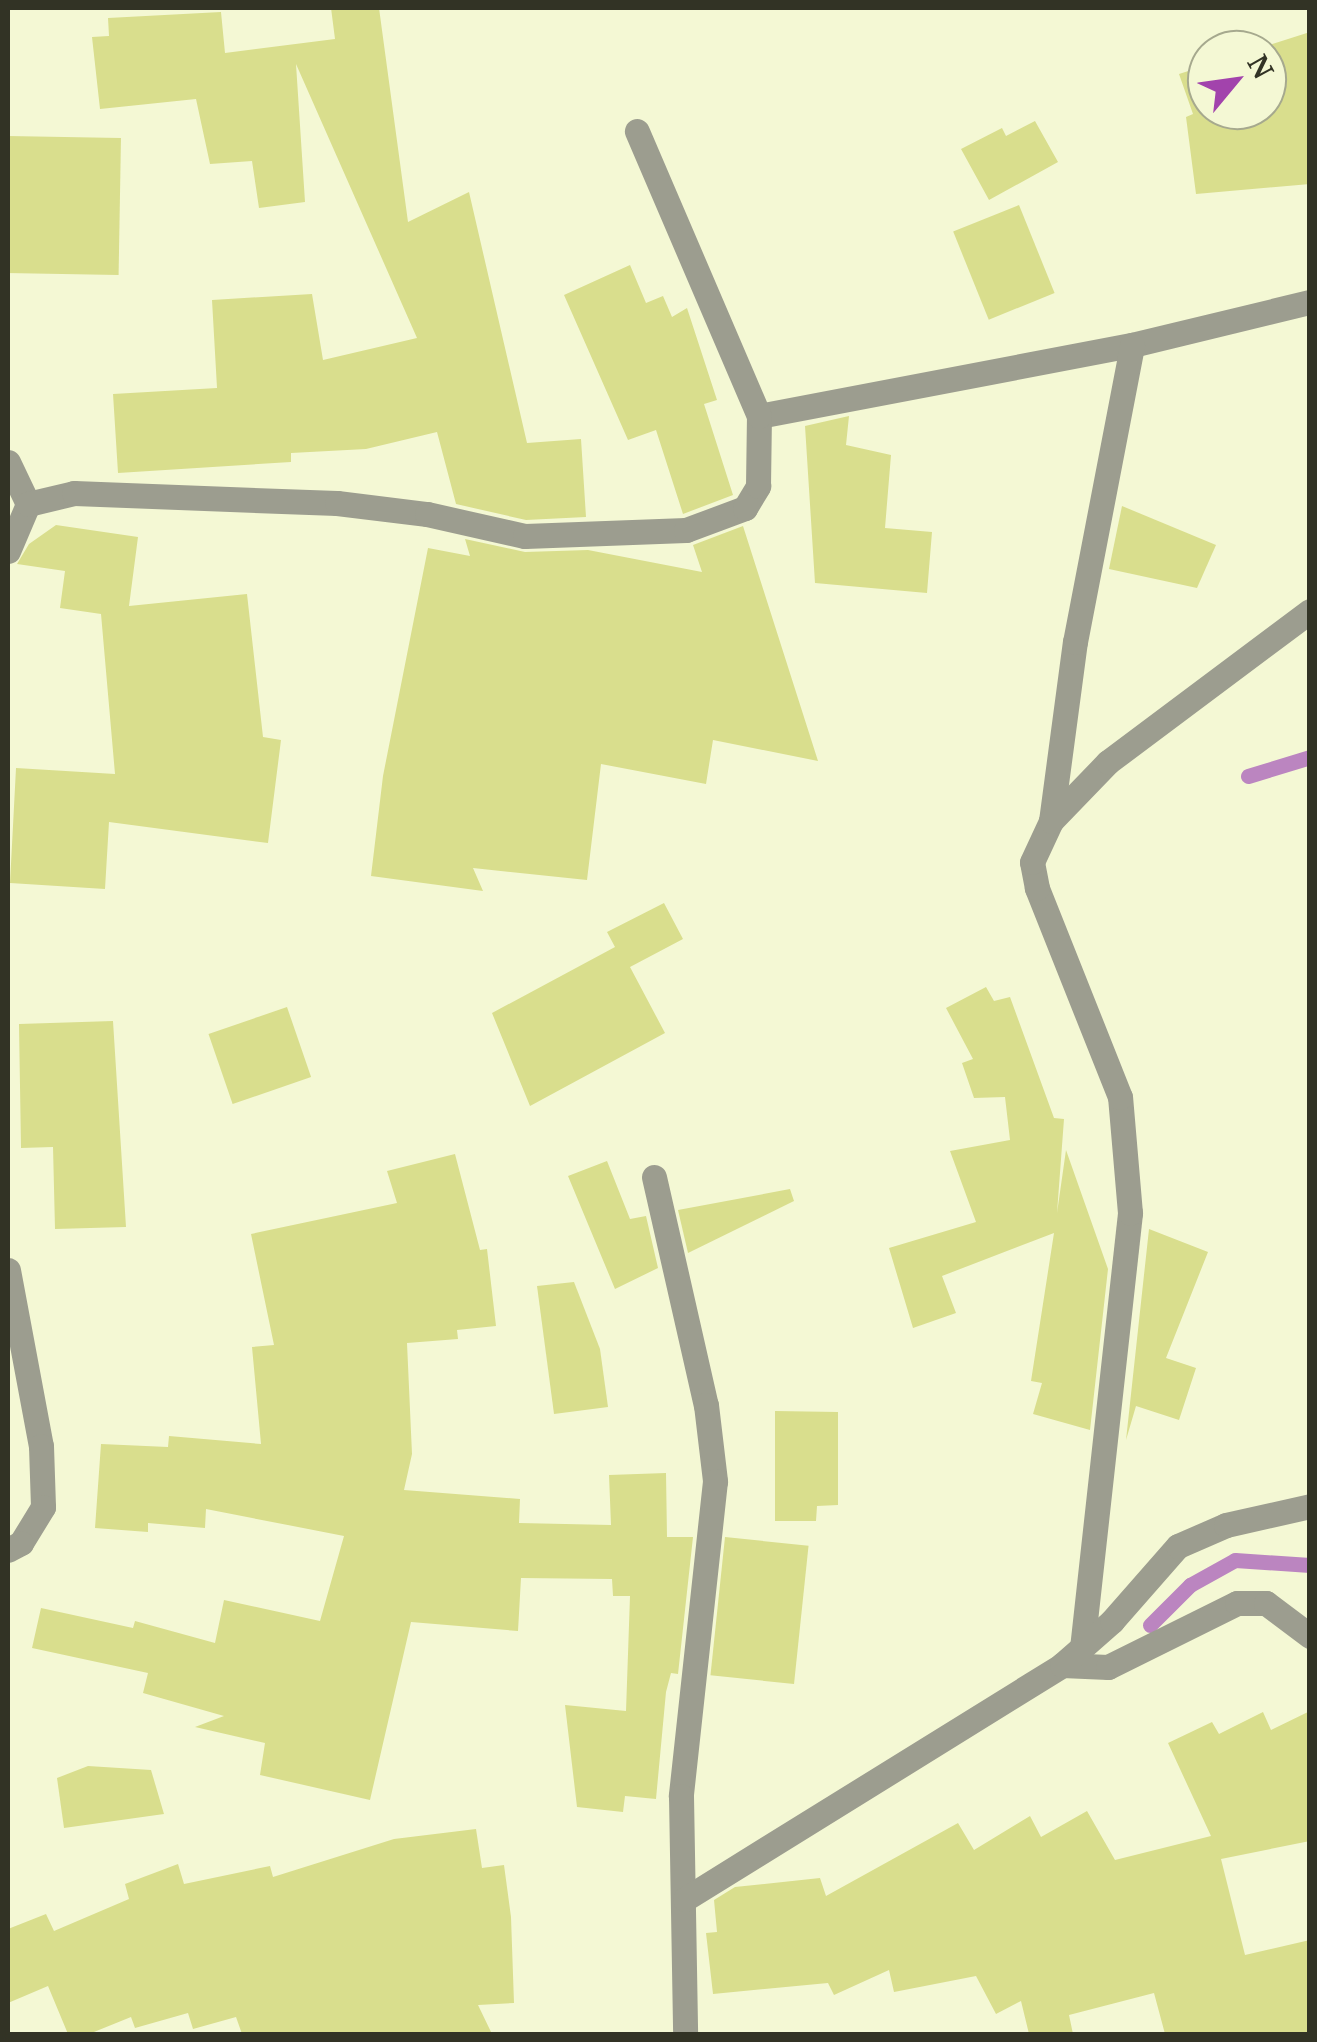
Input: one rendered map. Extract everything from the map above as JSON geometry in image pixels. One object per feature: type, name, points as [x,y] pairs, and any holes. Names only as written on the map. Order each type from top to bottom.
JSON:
[{"type":"street","points":[[28,504],[74,493],[337,503],[427,514],[525,536],[686,530],[746,508],[758,486],[759,416],[636,131]]},
{"type":"street","points":[[759,416],[1132,344],[1310,302]]},
{"type":"street","points":[[1052,821],[1075,642],[1132,344]]},
{"type":"street","points":[[8,462],[28,504],[8,551]]},
{"type":"street","points":[[1072,1656],[1130,1213],[1120,1097],[1037,888],[1032,862],[1052,821],[1108,762],[1310,611]]},
{"type":"street","points":[[654,1177],[706,1405],[715,1480],[681,1796],[685,2034]]},
{"type":"street","points":[[8,1270],[41,1446],[42,1507],[21,1543],[8,1550]]},
{"type":"street","points":[[685,1899],[1072,1656],[1178,1546],[1226,1525],[1310,1506]]},
{"type":"street","points":[[1072,1656],[1108,1667],[1238,1602],[1266,1603],[1310,1636]]},
{"type":"building","points":[[331,8],[379,8],[408,222],[469,192],[527,443],[581,439],[586,517],[526,520],[456,504],[437,432],[366,449],[291,453],[291,462],[118,473],[113,394],[217,388],[212,300],[312,294],[323,360],[417,338],[296,64],[305,202],[259,208],[252,161],[210,164],[196,99],[100,109],[92,37],[109,36],[108,18],[221,12],[225,53],[335,39]]},
{"type":"building","points":[[1310,32],[1310,184],[1196,194],[1188,130],[1287,130],[1287,39]]},
{"type":"building","points":[[1187,71],[1187,97],[1179,74]]},
{"type":"building","points":[[1035,121],[1058,162],[989,200],[961,149],[1002,128],[1006,136]]},
{"type":"building","points":[[8,136],[121,138],[119,275],[8,273]]},
{"type":"building","points":[[1019,205],[1055,293],[989,320],[953,232]]},
{"type":"building","points":[[630,265],[646,303],[663,296],[672,317],[687,308],[717,400],[704,404],[733,495],[683,514],[656,430],[628,440],[564,295]]},
{"type":"building","points":[[849,416],[846,445],[891,455],[885,528],[932,532],[927,593],[815,583],[805,426]]},
{"type":"building","points":[[1122,506],[1216,545],[1197,588],[1109,569]]},
{"type":"building","points":[[56,525],[138,537],[129,606],[247,594],[263,737],[281,740],[268,843],[109,822],[105,889],[10,883],[16,768],[115,774],[101,614],[60,608],[65,571],[17,564],[29,544]]},
{"type":"building","points":[[743,526],[818,761],[713,740],[706,784],[601,764],[587,880],[473,868],[483,891],[371,876],[383,776],[428,548],[470,556],[465,539],[525,552],[588,550],[702,572],[693,545]]},
{"type":"building","points":[[664,903],[683,939],[630,967],[665,1033],[530,1106],[492,1013],[615,947],[607,932]]},
{"type":"building","points":[[986,987],[994,1001],[1010,997],[1054,1118],[1064,1119],[1057,1213],[1066,1150],[1108,1269],[1090,1430],[1033,1414],[1042,1383],[1031,1381],[1054,1233],[942,1276],[956,1313],[913,1328],[889,1248],[976,1222],[950,1151],[1010,1140],[1005,1097],[974,1098],[962,1063],[973,1059],[946,1008]]},
{"type":"building","points":[[287,1007],[311,1077],[233,1104],[209,1034]]},
{"type":"building","points":[[113,1021],[126,1227],[55,1229],[53,1147],[21,1148],[19,1024]]},
{"type":"building","points":[[455,1154],[480,1250],[487,1249],[496,1326],[457,1330],[458,1339],[407,1343],[412,1454],[404,1490],[520,1499],[519,1523],[611,1525],[609,1475],[666,1473],[667,1537],[693,1537],[678,1674],[671,1673],[666,1692],[656,1799],[625,1796],[623,1812],[577,1807],[565,1705],[626,1711],[630,1596],[613,1596],[612,1579],[521,1578],[518,1631],[411,1622],[370,1800],[260,1775],[265,1743],[195,1727],[224,1716],[143,1693],[148,1673],[32,1648],[41,1608],[133,1628],[135,1621],[215,1643],[224,1600],[320,1621],[344,1536],[206,1509],[205,1528],[148,1523],[148,1532],[95,1528],[101,1444],[168,1447],[169,1436],[261,1444],[252,1347],[274,1345],[251,1234],[397,1203],[387,1171]]},
{"type":"building","points":[[607,1161],[630,1219],[646,1216],[658,1268],[615,1289],[568,1176]]},
{"type":"building","points":[[790,1189],[794,1201],[688,1253],[678,1210]]},
{"type":"building","points":[[1149,1229],[1208,1252],[1166,1358],[1196,1368],[1179,1420],[1136,1406],[1126,1440]]},
{"type":"building","points":[[574,1282],[600,1349],[608,1407],[554,1414],[537,1286]]},
{"type":"building","points":[[775,1411],[838,1412],[838,1505],[817,1506],[816,1521],[775,1521]]},
{"type":"building","points":[[725,1537],[809,1546],[794,1684],[710,1675]]},
{"type":"building","points":[[1310,1711],[1310,1841],[1221,1859],[1245,1955],[1310,1940],[1310,2034],[1165,2034],[1154,1993],[1069,2015],[1073,2034],[1029,2034],[1021,2001],[996,2014],[976,1976],[894,1992],[889,1970],[834,1995],[828,1983],[713,1994],[706,1933],[717,1932],[714,1900],[735,1887],[820,1878],[826,1896],[958,1823],[974,1850],[1030,1816],[1041,1837],[1087,1811],[1115,1860],[1211,1836],[1168,1743],[1212,1722],[1219,1734],[1263,1712],[1271,1730]]},
{"type":"building","points":[[88,1766],[151,1770],[164,1814],[64,1828],[57,1778]]},
{"type":"building","points":[[476,1829],[482,1868],[504,1865],[511,1917],[514,2003],[478,2005],[492,2034],[242,2034],[236,2017],[193,2029],[188,2013],[135,2028],[131,2017],[89,2034],[68,2034],[48,1986],[8,2003],[8,1929],[46,1914],[54,1931],[129,1899],[125,1884],[178,1864],[184,1884],[270,1866],[273,1877],[394,1839]]},
{"type":"waterway","points":[[1248,776],[1310,757]]},
{"type":"waterway","points":[[1150,1625],[1190,1585],[1235,1560],[1310,1565]]}]
